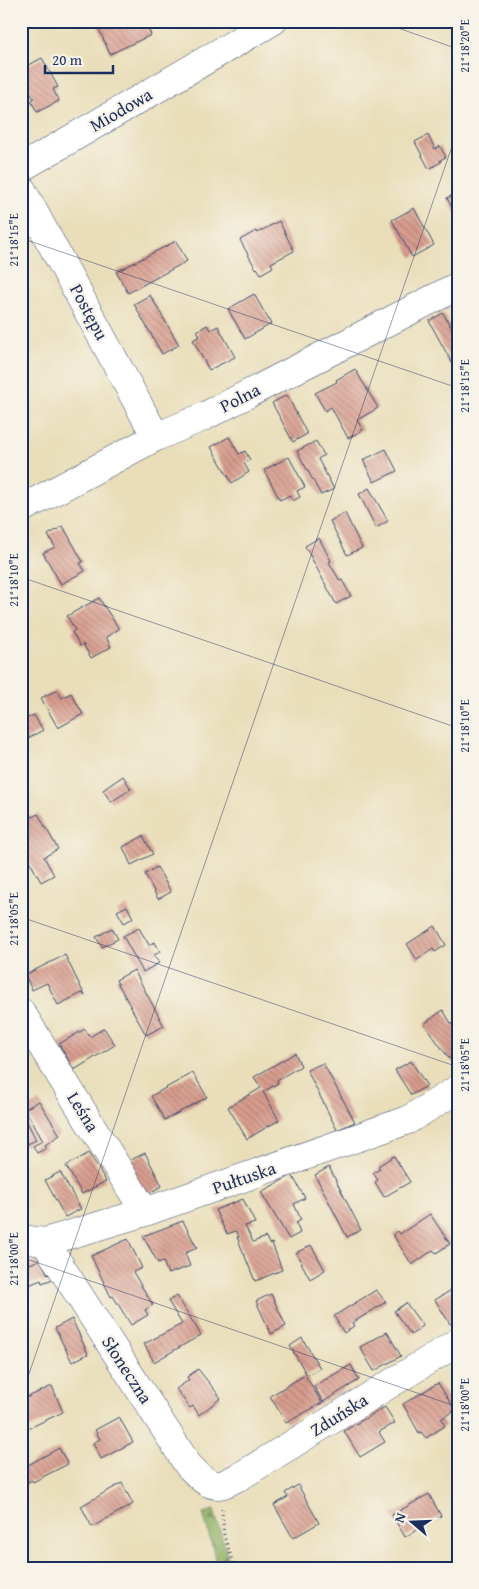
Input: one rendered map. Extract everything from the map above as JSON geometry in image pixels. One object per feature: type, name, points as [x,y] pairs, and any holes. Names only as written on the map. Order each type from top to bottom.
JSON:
[{"type":"street","name":"Miodowa","points":[[21,168],[273,21]]},
{"type":"street","name":"Postępu","points":[[21,188],[156,437]]},
{"type":"street","name":"Polna","points":[[21,509],[156,437],[203,417],[458,286]]},
{"type":"street","name":"Leśna","points":[[21,1012],[145,1212]]},
{"type":"street","name":"Pułtuska","points":[[33,1241],[145,1212],[408,1120],[458,1089]]},
{"type":"street","name":"Słoneczna","points":[[33,1241],[188,1465],[208,1483],[220,1486]]},
{"type":"street","name":"Zduńska","points":[[220,1486],[247,1472],[458,1342]]},
{"type":"path","points":[[220,1486],[224,1536],[235,1568]]},
{"type":"green space","points":[[214,1510],[231,1568],[218,1568],[203,1513]]},
{"type":"building","points":[[110,21],[145,21],[151,35],[110,54],[98,27]]},
{"type":"building","points":[[42,58],[58,87],[53,89],[59,101],[37,112],[31,101],[34,99],[29,91],[21,96],[21,69]]},
{"type":"building","points":[[428,135],[435,149],[440,146],[446,157],[429,169],[415,142]]},
{"type":"building","points":[[458,193],[458,219],[447,198]]},
{"type":"building","points":[[414,208],[434,245],[412,257],[392,220]]},
{"type":"building","points":[[279,221],[294,251],[271,263],[273,267],[261,274],[256,269],[240,240]]},
{"type":"building","points":[[176,241],[187,261],[128,293],[116,272]]},
{"type":"building","points":[[254,294],[271,324],[245,339],[228,309]]},
{"type":"building","points":[[150,295],[179,345],[162,354],[134,304]]},
{"type":"building","points":[[443,313],[458,339],[458,360],[452,363],[429,321]]},
{"type":"building","points":[[207,325],[210,330],[218,326],[235,357],[209,370],[193,340],[200,336],[197,331]]},
{"type":"building","points":[[355,369],[378,408],[357,420],[363,430],[348,438],[331,407],[325,411],[315,393],[337,382],[336,380]]},
{"type":"building","points":[[287,395],[307,434],[293,442],[272,403]]},
{"type":"building","points":[[229,437],[239,454],[245,451],[250,460],[244,463],[249,472],[232,483],[211,447]]},
{"type":"building","points":[[316,441],[324,455],[318,459],[334,489],[321,495],[297,451]]},
{"type":"building","points":[[386,449],[397,471],[374,482],[363,460]]},
{"type":"building","points":[[289,457],[305,487],[297,491],[300,497],[293,501],[290,495],[280,500],[264,470]]},
{"type":"building","points":[[369,488],[388,521],[376,528],[359,494]]},
{"type":"building","points":[[345,513],[362,548],[347,555],[330,521]]},
{"type":"building","points":[[63,526],[83,562],[80,563],[85,571],[61,584],[43,553],[55,547],[48,535]]},
{"type":"building","points":[[319,538],[331,561],[329,562],[351,596],[336,604],[305,546]]},
{"type":"building","points":[[99,598],[119,629],[106,637],[111,647],[91,658],[83,644],[80,646],[72,632],[75,630],[67,616]]},
{"type":"building","points":[[57,690],[62,698],[71,693],[83,714],[58,728],[41,698]]},
{"type":"building","points":[[34,715],[43,730],[21,742],[21,721]]},
{"type":"building","points":[[123,776],[131,789],[111,802],[103,790]]},
{"type":"building","points":[[38,814],[58,849],[44,857],[54,875],[41,882],[21,846],[21,818],[26,815],[32,817]]},
{"type":"building","points":[[143,836],[153,854],[131,865],[123,847]]},
{"type":"building","points":[[157,867],[171,892],[158,899],[145,874]]},
{"type":"building","points":[[127,906],[133,918],[124,923],[117,911]]},
{"type":"building","points":[[435,926],[446,945],[435,952],[433,949],[417,960],[407,944]]},
{"type":"building","points":[[112,928],[118,939],[102,947],[96,937]]},
{"type":"building","points":[[139,928],[149,945],[155,942],[160,952],[154,955],[159,963],[143,972],[123,936]]},
{"type":"building","points":[[65,955],[85,996],[82,993],[58,1005],[47,983],[32,990],[25,975]]},
{"type":"building","points":[[134,970],[164,1026],[146,1035],[116,980]]},
{"type":"building","points":[[443,1010],[452,1025],[458,1021],[458,1057],[451,1061],[424,1024]]},
{"type":"building","points":[[104,1028],[115,1045],[74,1070],[59,1044],[85,1029],[90,1037]]},
{"type":"building","points":[[295,1053],[301,1066],[277,1080],[278,1083],[263,1092],[279,1120],[247,1139],[228,1107],[261,1088],[254,1077]]},
{"type":"building","points":[[411,1061],[427,1086],[411,1095],[395,1070]]},
{"type":"building","points":[[323,1063],[355,1122],[337,1130],[307,1070]]},
{"type":"building","points":[[193,1073],[207,1097],[165,1120],[151,1096]]},
{"type":"building","points":[[39,1101],[60,1135],[45,1145],[47,1148],[37,1153],[33,1146],[43,1141],[25,1109]]},
{"type":"building","points":[[21,1109],[36,1140],[21,1147]]},
{"type":"building","points":[[89,1153],[106,1181],[82,1194],[66,1166]]},
{"type":"building","points":[[145,1153],[162,1186],[145,1195],[127,1162]]},
{"type":"building","points":[[394,1156],[410,1182],[384,1197],[375,1182],[378,1180],[373,1173],[380,1169],[378,1166]]},
{"type":"building","points":[[329,1167],[361,1230],[347,1237],[315,1175]]},
{"type":"building","points":[[60,1172],[81,1209],[65,1217],[45,1180]]},
{"type":"building","points":[[292,1175],[305,1198],[294,1204],[301,1220],[296,1223],[300,1233],[289,1239],[261,1192]]},
{"type":"building","points":[[243,1199],[255,1223],[245,1226],[253,1242],[266,1237],[269,1244],[272,1243],[282,1270],[255,1281],[236,1231],[227,1234],[215,1210]]},
{"type":"building","points":[[430,1214],[450,1244],[436,1253],[433,1250],[412,1265],[393,1235],[398,1231],[400,1234]]},
{"type":"building","points":[[183,1221],[197,1248],[185,1253],[190,1266],[168,1274],[163,1261],[158,1263],[143,1236]]},
{"type":"building","points":[[128,1239],[142,1268],[133,1272],[153,1305],[145,1310],[148,1315],[131,1325],[113,1296],[111,1297],[91,1256]]},
{"type":"building","points":[[311,1245],[325,1270],[310,1279],[296,1253]]},
{"type":"building","points":[[41,1259],[47,1273],[53,1279],[42,1283],[41,1280],[21,1288],[21,1268]]},
{"type":"building","points":[[458,1286],[458,1319],[450,1324],[435,1300]]},
{"type":"building","points":[[376,1290],[386,1302],[352,1323],[354,1326],[344,1333],[334,1316]]},
{"type":"building","points":[[271,1294],[286,1326],[271,1334],[256,1301]]},
{"type":"building","points":[[177,1296],[201,1335],[154,1362],[144,1344],[182,1324],[168,1301]]},
{"type":"building","points":[[406,1303],[423,1326],[411,1335],[394,1311]]},
{"type":"building","points":[[72,1319],[88,1354],[72,1362],[55,1328]]},
{"type":"building","points":[[387,1332],[401,1356],[374,1371],[360,1347]]},
{"type":"building","points":[[302,1338],[320,1368],[307,1375],[290,1346]]},
{"type":"building","points":[[351,1365],[359,1380],[323,1402],[314,1386]]},
{"type":"building","points":[[198,1369],[221,1398],[199,1415],[193,1406],[190,1408],[176,1389],[189,1380],[187,1377]]},
{"type":"building","points":[[305,1375],[322,1403],[286,1423],[270,1396]]},
{"type":"building","points":[[438,1383],[455,1410],[441,1419],[445,1426],[426,1438],[421,1432],[419,1433],[403,1404]]},
{"type":"building","points":[[52,1386],[63,1412],[25,1430],[21,1423],[21,1400]]},
{"type":"building","points":[[385,1407],[395,1423],[379,1432],[385,1442],[360,1457],[344,1431]]},
{"type":"building","points":[[119,1417],[133,1442],[101,1459],[93,1443],[100,1439],[95,1430]]},
{"type":"building","points":[[59,1448],[68,1464],[21,1486],[21,1469]]},
{"type":"building","points":[[122,1483],[133,1504],[92,1527],[81,1506]]},
{"type":"building","points":[[298,1485],[319,1523],[293,1538],[274,1505],[288,1497],[285,1493]]},
{"type":"building","points":[[429,1494],[441,1516],[405,1537],[392,1515]]}]
